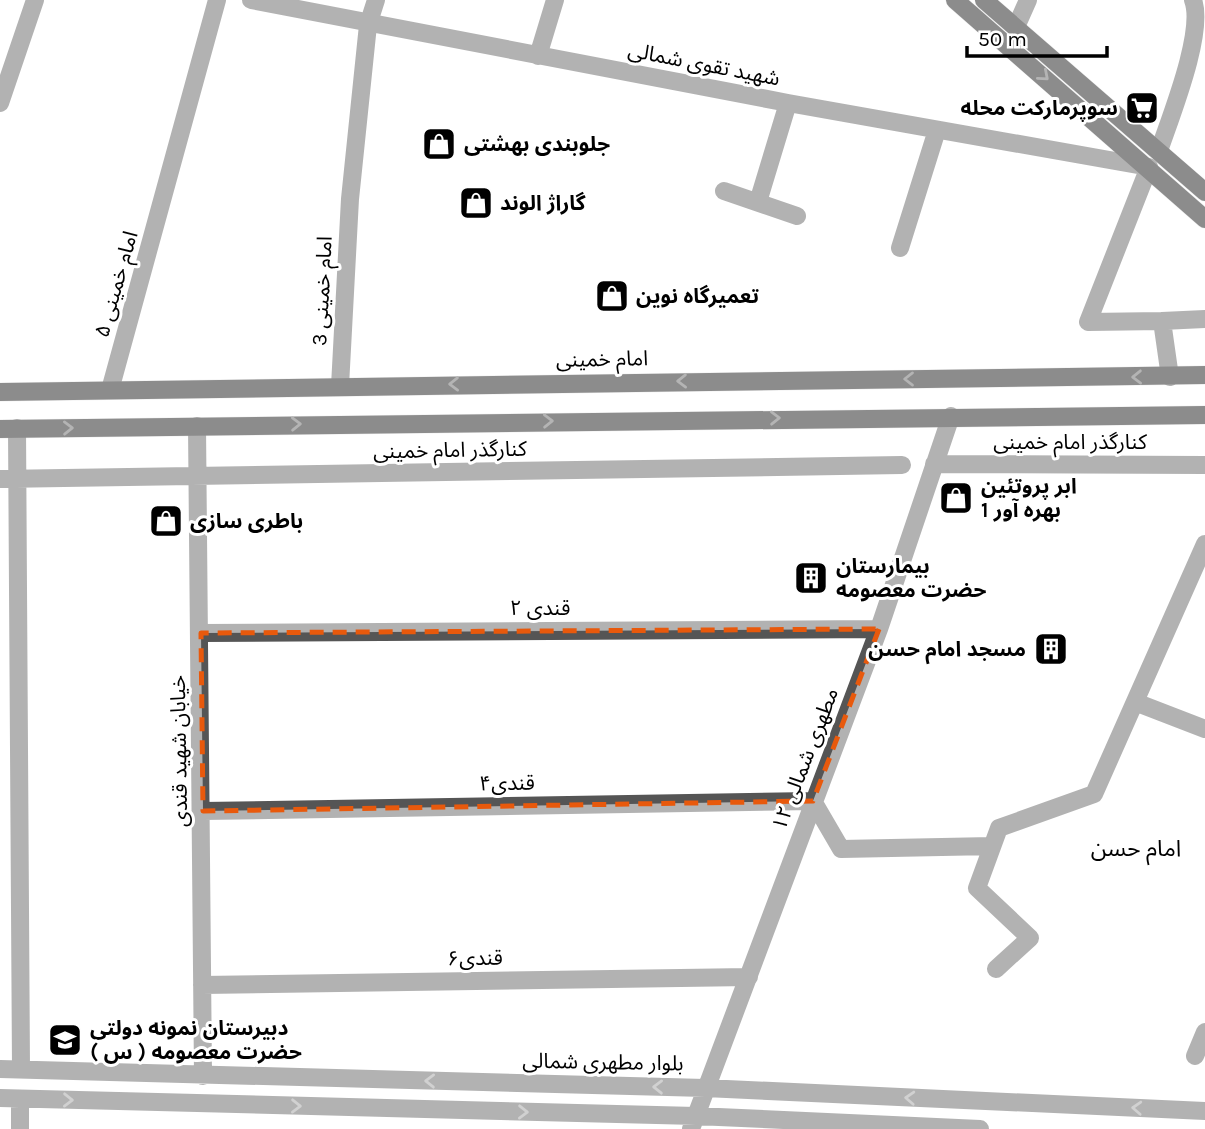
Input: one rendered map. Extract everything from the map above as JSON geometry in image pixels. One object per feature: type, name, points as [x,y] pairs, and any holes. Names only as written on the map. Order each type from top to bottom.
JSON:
[{"type":"main road","points":[[955,0],[1149,167],[1205,219]]},
{"type":"main road","points":[[984,0],[1205,192]]},
{"type":"main road","name":"امام خمینی","points":[[0,391],[1205,375]]},
{"type":"main road","points":[[9,429],[1205,415]]},
{"type":"street","points":[[0,103],[35,0]]},
{"type":"street","name":"امام خمینی ۵","points":[[110,390],[217,0]]},
{"type":"street","name":"شهید تقوی شمالی","points":[[251,0],[368,25],[1149,167]]},
{"type":"street","name":"امام خمینی 3","points":[[340,386],[350,199],[368,25],[376,0]]},
{"type":"street","points":[[538,56],[555,0]]},
{"type":"street","points":[[1016,27],[1028,0]]},
{"type":"street","points":[[1158,151],[1192,53],[1196,15],[1193,0]]},
{"type":"street","points":[[758,202],[788,103]]},
{"type":"street","points":[[900,248],[937,130]]},
{"type":"street","points":[[1149,167],[1088,322],[1205,319]]},
{"type":"street","points":[[724,191],[797,216]]},
{"type":"street","points":[[1162,321],[1170,377]]},
{"type":"street","name":"مطهری شمالی ۱۲","points":[[694,1123],[879,629],[951,416]]},
{"type":"street","name":"خیابان شهید قندی","points":[[197,426],[203,811],[203,1076]]},
{"type":"street","points":[[9,429],[8,479],[19,758],[22,1069]]},
{"type":"street","name":"کنارگذر امام خمینی","points":[[934,464],[1205,465]]},
{"type":"street","name":"کنارگذر امام خمینی","points":[[8,479],[902,466]]},
{"type":"street","points":[[996,969],[1030,938],[977,888],[999,828],[1094,794],[1205,544]]},
{"type":"street","name":"قندی ۲","points":[[201,633],[879,629]]},
{"type":"street","points":[[1135,702],[1205,729]]},
{"type":"street","points":[[813,801],[841,849],[992,846]]},
{"type":"street","name":"قندی۴","points":[[203,811],[813,801]]},
{"type":"street","name":"قندی۶","points":[[202,985],[749,977]]},
{"type":"street","points":[[1195,1056],[1205,1032]]},
{"type":"street","name":"بلوار مطهری شمالی","points":[[0,1069],[705,1088],[1205,1111]]},
{"type":"street","points":[[0,1098],[694,1123],[980,1129]]},
{"type":"street","points":[[20,1099],[20,1129]]},
{"type":"highlighted area","points":[[879,629],[813,801],[203,811],[201,633]]},
{"type":"place","name":"سوپرمارکت محله","points":[[1142,108]]},
{"type":"place","name":"جلوبندی بهشتی","points":[[439,144]]},
{"type":"place","name":"گاراژ الوند","points":[[476,203]]},
{"type":"place","name":"تعمیرگاه نوین","points":[[612,296]]},
{"type":"place","name":"ابر پروتئین بهره آور 1","points":[[956,498]]},
{"type":"place","name":"باطری سازی","points":[[166,521]]},
{"type":"place","name":"بیمارستان حضرت معصومه","points":[[811,578]]},
{"type":"place","name":"مسجد امام حسن","points":[[1051,649]]},
{"type":"place","name":"دبیرستان نمونه دولتی حضرت معصومه ( س )","points":[[65,1040]]},
{"type":"district","name":"امام حسن","points":[[1136,848]]}]
